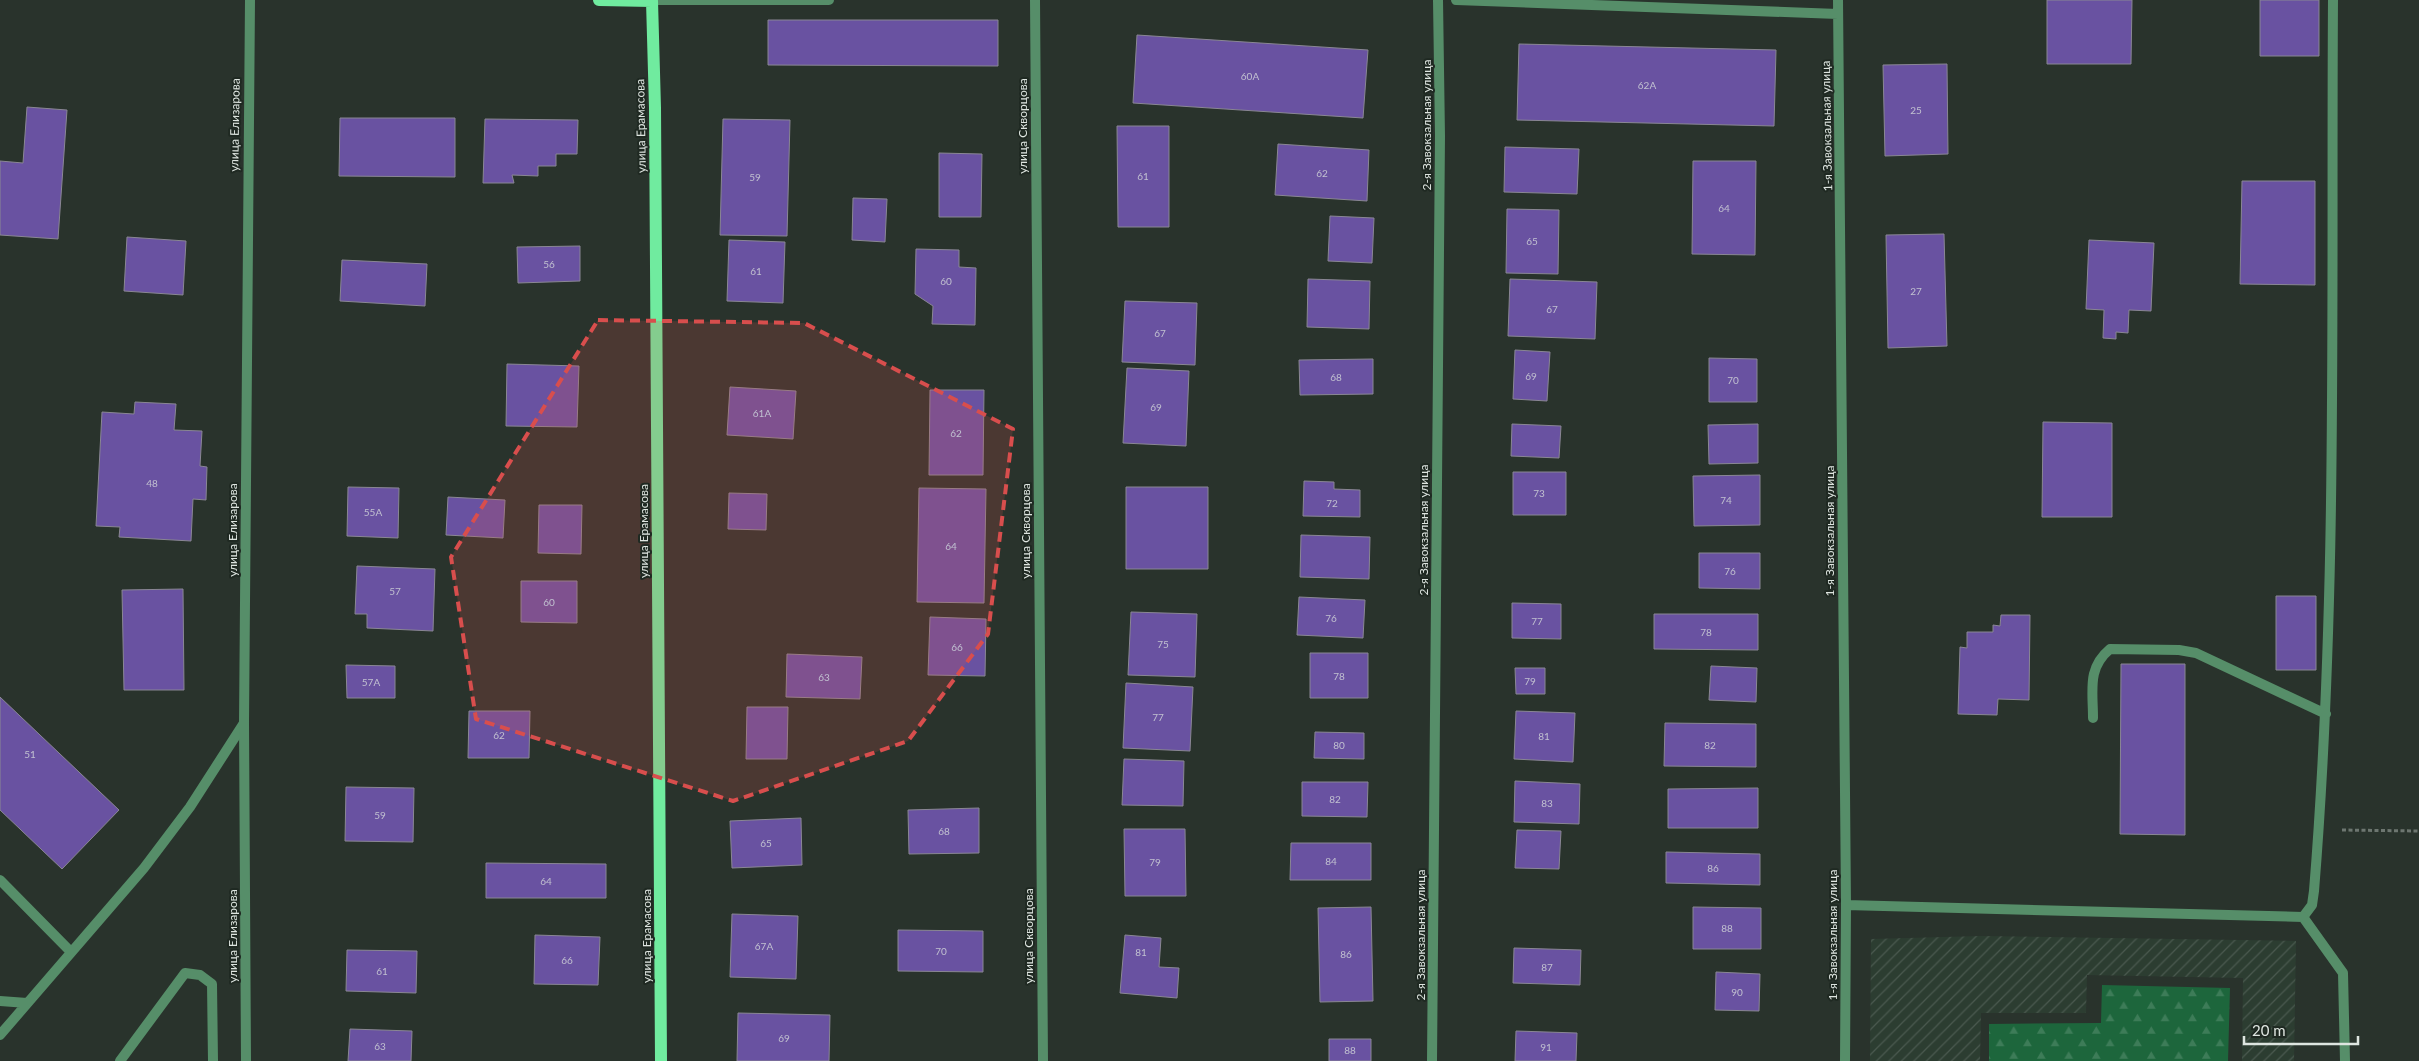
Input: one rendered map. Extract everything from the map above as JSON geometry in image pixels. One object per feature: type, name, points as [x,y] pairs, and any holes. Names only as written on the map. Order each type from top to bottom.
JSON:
[{"type":"main road","points":[[599,0],[652,0]]},
{"type":"main road","name":"улица Ерамасова","points":[[652,0],[655,108],[661,1061]]},
{"type":"street","name":"улица Елизарова","points":[[246,1061],[244,722],[250,0]]},
{"type":"street","points":[[652,0],[829,0]]},
{"type":"street","name":"улица Скворцова","points":[[1035,0],[1043,1061]]},
{"type":"street","name":"2-я Завокзальная улица","points":[[1432,1061],[1440,136],[1438,0]]},
{"type":"street","points":[[1456,0],[1838,14]]},
{"type":"street","name":"1-я Завокзальная улица","points":[[1838,0],[1846,905],[1845,1061]]},
{"type":"street","points":[[2303,917],[2312,904],[2314,891],[2326,714],[2329,609],[2333,0]]},
{"type":"street","points":[[2093,718],[2093,670],[2100,658],[2110,649],[2179,650],[2196,653],[2326,714]]},
{"type":"street","points":[[0,1035],[144,868],[190,807],[244,722]]},
{"type":"street","points":[[0,880],[71,952]]},
{"type":"street","points":[[1846,905],[2303,917]]},
{"type":"street","points":[[2303,917],[2343,974],[2345,1061]]},
{"type":"street","points":[[120,1061],[185,973],[200,975],[212,984],[213,1061]]},
{"type":"street","points":[[0,1001],[27,1004]]},
{"type":"path","points":[[2340,830],[2419,831]]},
{"type":"highlighted area","points":[[598,320],[804,323],[1013,429],[988,634],[908,741],[733,801],[476,719],[451,557]]},
{"type":"shaded area","points":[[1981,936],[2296,941],[2294,1061],[2242,1061],[2243,978],[2087,975],[2086,1013],[1981,1013],[1980,1061],[1870,1061],[1871,939]]},
{"type":"green space","points":[[2102,985],[2230,988],[2228,1061],[1989,1061],[1989,1024],[2101,1023]]},
{"type":"building","points":[[2047,0],[2132,0],[2131,64],[2047,64]]},
{"type":"building","points":[[2260,0],[2319,0],[2319,56],[2260,56]]},
{"type":"building","points":[[768,20],[998,20],[998,66],[768,65]]},
{"type":"building","points":[[1137,35],[1368,50],[1363,118],[1133,103]]},
{"type":"building","points":[[1519,44],[1776,50],[1774,126],[1517,120]]},
{"type":"building","points":[[1947,64],[1948,154],[1885,156],[1883,65]]},
{"type":"building","points":[[27,107],[67,110],[58,239],[0,235],[0,161],[23,163]]},
{"type":"building","points":[[340,118],[455,118],[455,177],[339,176]]},
{"type":"building","points":[[485,119],[578,120],[577,154],[556,154],[556,166],[538,166],[538,176],[512,175],[514,183],[483,183]]},
{"type":"building","points":[[723,119],[790,120],[787,236],[720,235]]},
{"type":"building","points":[[1117,126],[1169,126],[1169,227],[1118,227]]},
{"type":"building","points":[[1278,144],[1369,150],[1367,201],[1275,195]]},
{"type":"building","points":[[1505,147],[1579,149],[1577,194],[1504,192]]},
{"type":"building","points":[[939,153],[982,154],[981,217],[939,217]]},
{"type":"building","points":[[1693,161],[1756,161],[1755,255],[1692,254]]},
{"type":"building","points":[[2242,181],[2315,181],[2315,285],[2240,284]]},
{"type":"building","points":[[853,198],[887,199],[885,242],[852,240]]},
{"type":"building","points":[[1507,209],[1559,210],[1558,274],[1506,273]]},
{"type":"building","points":[[1330,216],[1374,218],[1372,263],[1328,261]]},
{"type":"building","points":[[1944,234],[1947,346],[1888,348],[1886,235]]},
{"type":"building","points":[[127,237],[186,241],[183,295],[124,291]]},
{"type":"building","points":[[729,240],[785,242],[783,303],[727,301]]},
{"type":"building","points":[[2089,240],[2154,243],[2151,311],[2129,310],[2128,333],[2116,332],[2116,339],[2103,338],[2104,310],[2086,309]]},
{"type":"building","points":[[580,246],[580,281],[518,283],[517,247]]},
{"type":"building","points":[[916,249],[959,250],[959,267],[976,268],[975,325],[932,324],[933,306],[915,294]]},
{"type":"building","points":[[342,260],[427,264],[425,306],[340,301]]},
{"type":"building","points":[[1308,279],[1370,281],[1369,329],[1307,327]]},
{"type":"building","points":[[1510,279],[1597,282],[1595,339],[1508,336]]},
{"type":"building","points":[[1125,301],[1197,303],[1195,365],[1122,362]]},
{"type":"building","points":[[1515,350],[1550,352],[1547,401],[1513,399]]},
{"type":"building","points":[[1709,358],[1757,359],[1757,402],[1709,402]]},
{"type":"building","points":[[1373,359],[1373,394],[1300,395],[1299,360]]},
{"type":"building","points":[[507,364],[579,366],[577,427],[506,426]]},
{"type":"building","points":[[1127,368],[1189,371],[1186,446],[1123,443]]},
{"type":"building","points":[[730,387],[796,391],[793,439],[727,435]]},
{"type":"building","points":[[930,390],[984,390],[983,475],[929,475]]},
{"type":"building","points":[[135,402],[176,404],[174,430],[202,431],[200,466],[207,467],[206,500],[193,499],[191,541],[119,537],[120,527],[96,526],[102,412],[134,414]]},
{"type":"building","points":[[2043,422],[2112,423],[2112,517],[2042,517]]},
{"type":"building","points":[[1512,424],[1561,426],[1559,458],[1511,456]]},
{"type":"building","points":[[1758,424],[1758,463],[1709,464],[1708,425]]},
{"type":"building","points":[[1513,472],[1566,472],[1566,515],[1513,515]]},
{"type":"building","points":[[1760,475],[1760,525],[1694,526],[1693,476]]},
{"type":"building","points":[[1304,481],[1334,482],[1334,489],[1360,490],[1360,517],[1303,516]]},
{"type":"building","points":[[348,487],[399,488],[398,538],[347,536]]},
{"type":"building","points":[[1126,487],[1208,487],[1208,569],[1126,569]]},
{"type":"building","points":[[919,488],[986,489],[984,603],[917,602]]},
{"type":"building","points":[[729,493],[767,494],[766,530],[728,529]]},
{"type":"building","points":[[448,497],[505,500],[503,538],[446,535]]},
{"type":"building","points":[[539,505],[582,505],[581,554],[538,553]]},
{"type":"building","points":[[1301,535],[1370,537],[1369,579],[1300,577]]},
{"type":"building","points":[[1699,553],[1760,553],[1760,589],[1699,588]]},
{"type":"building","points":[[357,566],[435,569],[433,631],[367,628],[367,614],[355,614]]},
{"type":"building","points":[[521,581],[577,581],[577,623],[521,622]]},
{"type":"building","points":[[183,589],[184,690],[124,690],[122,590]]},
{"type":"building","points":[[2276,596],[2316,596],[2316,670],[2276,670]]},
{"type":"building","points":[[1299,597],[1365,600],[1363,638],[1297,635]]},
{"type":"building","points":[[1512,603],[1561,604],[1561,639],[1512,638]]},
{"type":"building","points":[[1131,612],[1197,614],[1195,677],[1128,675]]},
{"type":"building","points":[[1654,614],[1758,614],[1758,650],[1654,649]]},
{"type":"building","points":[[2001,615],[2030,615],[2029,700],[1998,699],[1997,715],[1958,714],[1960,647],[1967,648],[1967,632],[1993,632],[1993,625],[2000,626]]},
{"type":"building","points":[[930,617],[986,619],[985,676],[928,675]]},
{"type":"building","points":[[1310,653],[1368,653],[1368,698],[1310,698]]},
{"type":"building","points":[[787,654],[862,657],[860,699],[786,697]]},
{"type":"building","points":[[2121,664],[2185,664],[2185,835],[2120,834]]},
{"type":"building","points":[[346,665],[395,666],[395,698],[347,698]]},
{"type":"building","points":[[1711,666],[1757,668],[1756,702],[1709,700]]},
{"type":"building","points":[[1515,668],[1545,668],[1545,694],[1516,694]]},
{"type":"building","points":[[1126,683],[1193,687],[1190,751],[1123,748]]},
{"type":"building","points":[[0,697],[119,810],[62,869],[0,810]]},
{"type":"building","points":[[747,707],[788,707],[787,759],[746,759]]},
{"type":"building","points":[[469,711],[530,711],[529,758],[468,758]]},
{"type":"building","points":[[1516,711],[1575,713],[1573,762],[1514,759]]},
{"type":"building","points":[[1665,723],[1756,724],[1756,767],[1664,766]]},
{"type":"building","points":[[1315,732],[1364,733],[1364,759],[1314,758]]},
{"type":"building","points":[[1124,759],[1184,761],[1183,806],[1122,805]]},
{"type":"building","points":[[1515,781],[1580,784],[1579,824],[1514,822]]},
{"type":"building","points":[[1302,782],[1368,782],[1367,817],[1302,816]]},
{"type":"building","points":[[346,787],[414,788],[413,842],[345,841]]},
{"type":"building","points":[[1758,788],[1758,828],[1668,828],[1668,789]]},
{"type":"building","points":[[979,808],[979,853],[909,854],[908,810]]},
{"type":"building","points":[[801,818],[802,865],[732,868],[730,821]]},
{"type":"building","points":[[1124,829],[1185,829],[1186,896],[1125,896]]},
{"type":"building","points":[[1517,830],[1561,831],[1559,869],[1515,868]]},
{"type":"building","points":[[1291,843],[1371,843],[1371,880],[1290,880]]},
{"type":"building","points":[[1666,852],[1760,854],[1760,885],[1666,883]]},
{"type":"building","points":[[486,863],[606,864],[606,898],[486,898]]},
{"type":"building","points":[[1371,907],[1373,1001],[1320,1002],[1318,908]]},
{"type":"building","points":[[1693,907],[1761,908],[1761,949],[1693,949]]},
{"type":"building","points":[[732,914],[798,916],[796,979],[730,977]]},
{"type":"building","points":[[898,930],[983,931],[983,972],[898,971]]},
{"type":"building","points":[[535,935],[600,937],[598,985],[534,984]]},
{"type":"building","points":[[1125,935],[1161,938],[1159,967],[1179,968],[1177,998],[1120,993]]},
{"type":"building","points":[[1514,948],[1581,950],[1580,985],[1513,983]]},
{"type":"building","points":[[347,950],[417,951],[416,993],[346,991]]},
{"type":"building","points":[[1716,972],[1760,974],[1759,1011],[1715,1010]]},
{"type":"building","points":[[738,1013],[830,1015],[829,1061],[737,1061]]},
{"type":"building","points":[[350,1029],[412,1031],[411,1061],[348,1061]]},
{"type":"building","points":[[1516,1031],[1577,1033],[1576,1061],[1515,1061]]},
{"type":"building","points":[[1329,1039],[1371,1039],[1371,1061],[1329,1061]]}]
